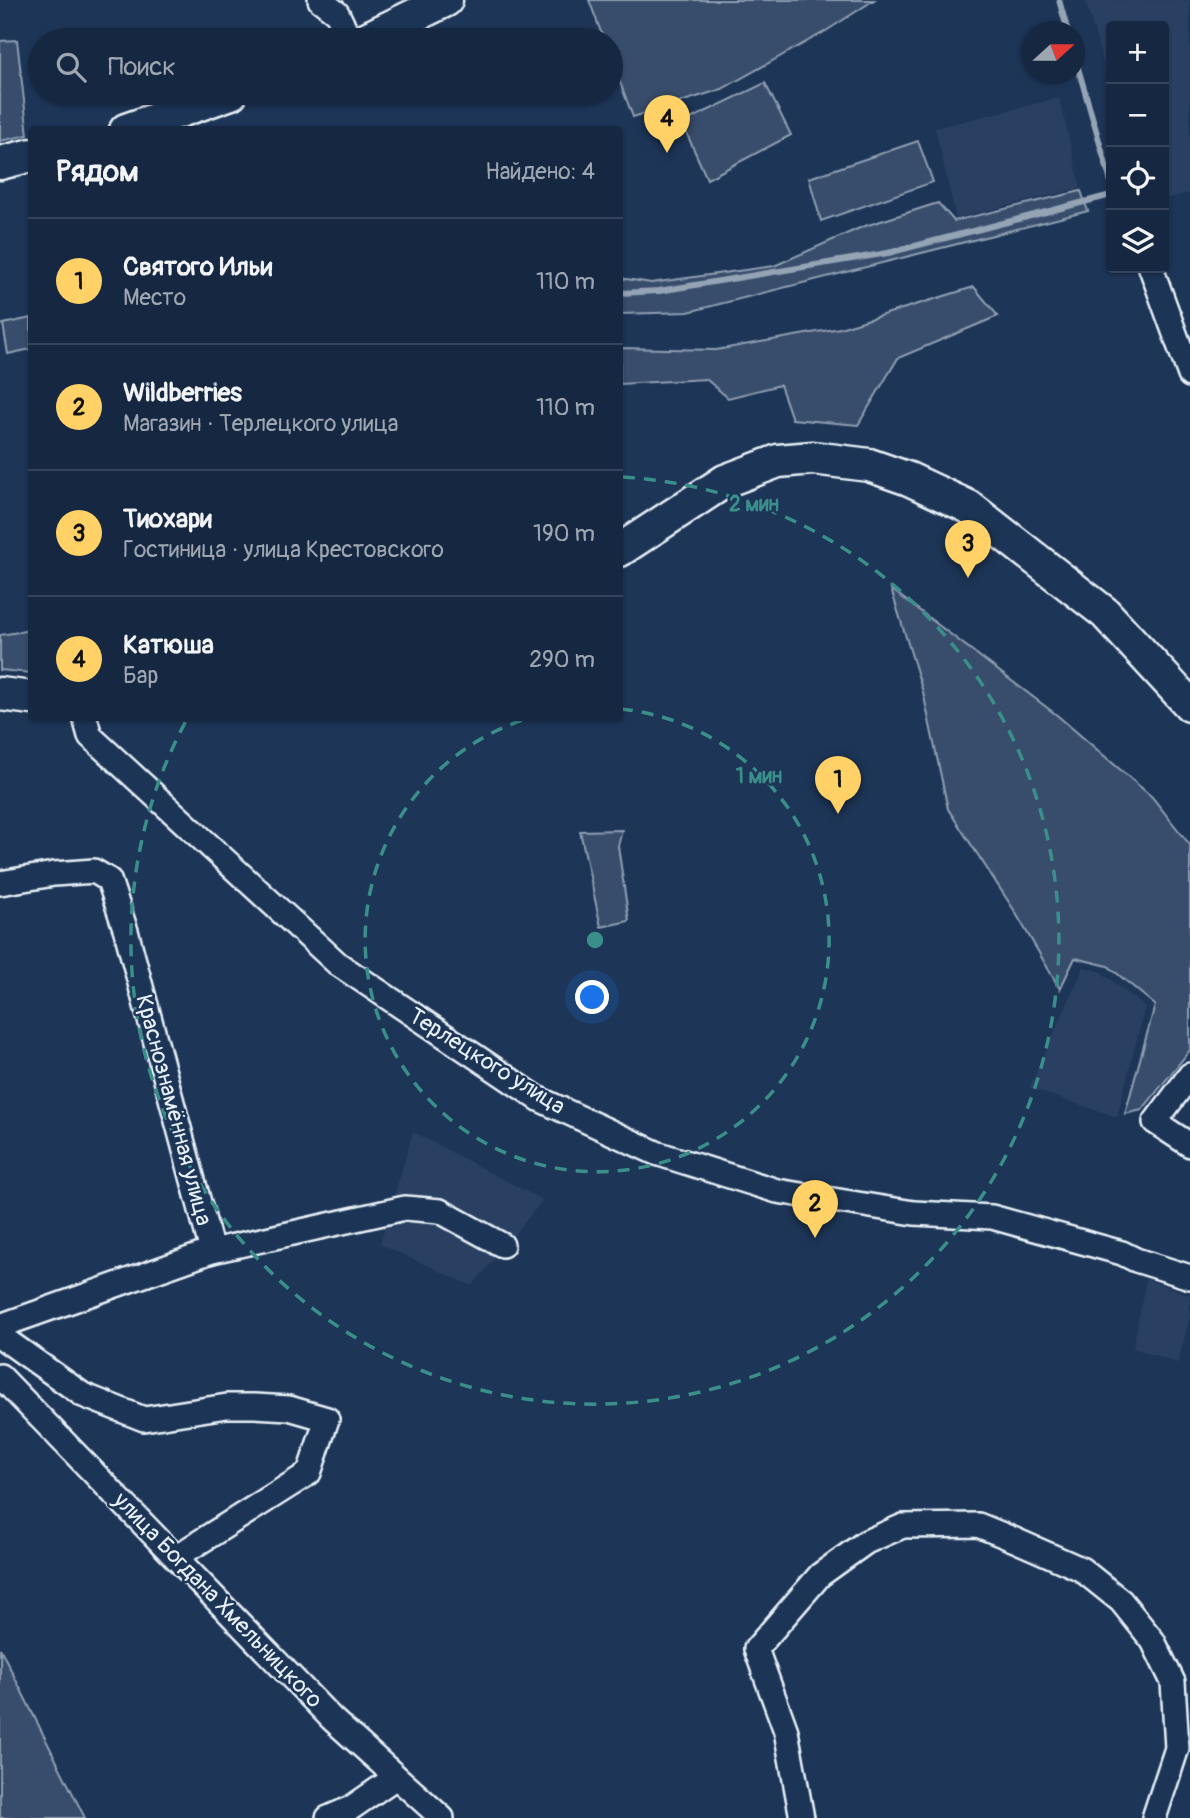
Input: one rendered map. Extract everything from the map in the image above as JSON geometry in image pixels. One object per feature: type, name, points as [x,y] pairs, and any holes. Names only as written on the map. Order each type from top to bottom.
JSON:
[{"type":"main road","points":[[389,28],[446,0]]},
{"type":"main road","points":[[138,126],[198,105]]},
{"type":"main road","points":[[0,163],[28,156]]},
{"type":"main road","points":[[623,548],[725,481],[778,461],[813,458],[869,465],[969,507],[1105,613],[1190,705]]},
{"type":"main road","points":[[0,694],[28,698]]},
{"type":"street","points":[[320,0],[337,13],[344,28]]},
{"type":"street","points":[[1153,273],[1190,375]]},
{"type":"street","name":"Терлецкого улица","points":[[86,721],[90,736],[338,964],[539,1099],[656,1153],[777,1191],[914,1213],[992,1217],[1122,1253],[1190,1277]]},
{"type":"street","name":"Краснознамённая улица","points":[[0,883],[94,871],[109,880],[126,931],[212,1251],[405,1208],[440,1210],[502,1245]]},
{"type":"street","points":[[1190,1075],[1155,1122],[1190,1144]]},
{"type":"street","points":[[0,1326],[212,1251]]},
{"type":"street","points":[[0,1336],[83,1395],[144,1419],[241,1406],[289,1408],[327,1419],[309,1473],[176,1557]]},
{"type":"street","name":"улица Богдана Хмельницкого","points":[[0,1376],[332,1719],[442,1818]]},
{"type":"street","points":[[802,1818],[786,1731],[755,1649],[820,1575],[866,1542],[903,1526],[978,1525],[1082,1569],[1121,1601],[1153,1642],[1172,1682],[1177,1748],[1154,1818]]},
{"type":"street","points":[[328,1818],[351,1808],[396,1777]]},
{"type":"shaded area","points":[[589,0],[874,0],[826,31],[722,89],[633,117],[623,90],[623,28],[600,28]]},
{"type":"shaded area","points":[[1085,0],[1190,0],[1190,193],[1169,198],[1169,21],[1106,21],[1106,72]]},
{"type":"shaded area","points":[[17,40],[28,135],[0,141],[0,41]]},
{"type":"shaded area","points":[[765,83],[791,135],[707,179],[682,123]]},
{"type":"shaded area","points":[[1059,98],[1081,188],[956,218],[935,128]]},
{"type":"shaded area","points":[[918,141],[933,182],[821,221],[809,178]]},
{"type":"shaded area","points":[[1081,191],[1088,211],[688,312],[623,314],[623,278],[651,283],[774,266],[862,227],[938,203],[954,221]]},
{"type":"shaded area","points":[[974,287],[998,316],[898,358],[858,425],[792,419],[780,385],[728,398],[706,379],[623,384],[623,348],[716,350],[840,328]]},
{"type":"shaded area","points":[[28,319],[28,350],[8,354],[3,324]]},
{"type":"shaded area","points":[[891,589],[1058,716],[1152,797],[1190,845],[1190,1050],[1142,1110],[1125,1114],[1155,1005],[1108,966],[1075,958],[1060,989],[1014,910],[948,809],[923,692]]},
{"type":"shaded area","points":[[28,630],[28,673],[0,670],[0,635]]},
{"type":"shaded area","points":[[622,830],[618,846],[629,921],[601,927],[580,831]]},
{"type":"shaded area","points":[[1084,967],[1101,972],[1145,1007],[1117,1117],[1029,1088]]},
{"type":"shaded area","points":[[413,1132],[543,1200],[472,1286],[380,1244]]},
{"type":"shaded area","points":[[1146,1279],[1190,1295],[1190,1316],[1178,1363],[1133,1348]]},
{"type":"shaded area","points":[[0,1648],[85,1818],[0,1818]]},
{"type":"waterway","points":[[1059,0],[1065,21]]},
{"type":"waterway","points":[[1083,84],[1106,165]]},
{"type":"waterway","points":[[623,293],[659,291],[888,253],[1106,196]]},
{"type":"place","name":"Катюша","points":[[667,153]]},
{"type":"place","name":"Тиохари","points":[[968,578]]},
{"type":"place","name":"Святого Ильи","points":[[838,814]]},
{"type":"place","name":"Wildberries","points":[[815,1238]]}]
